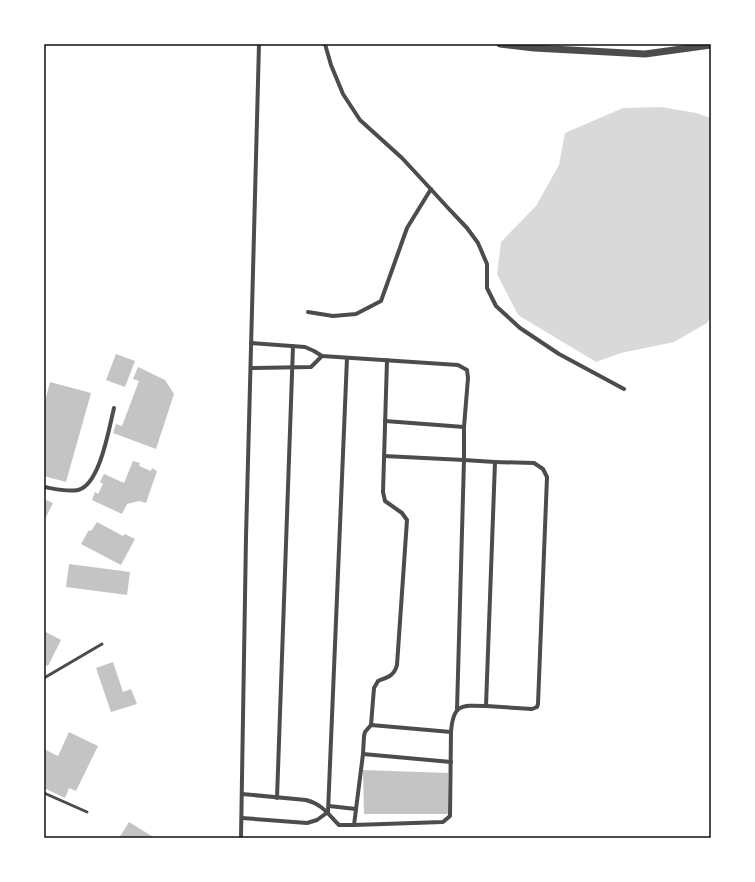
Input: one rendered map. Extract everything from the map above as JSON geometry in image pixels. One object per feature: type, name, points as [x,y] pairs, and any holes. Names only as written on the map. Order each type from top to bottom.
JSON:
[{"type":"street","points":[[241,838],[246,537],[259,44]]},
{"type":"street","points":[[325,44],[330,64],[343,94],[360,120],[402,158],[467,228],[478,243],[487,264],[487,288],[496,306],[520,328],[559,354],[624,389]]},
{"type":"street","points":[[500,44],[534,48],[645,54],[711,45]]},
{"type":"street","points":[[308,312],[333,316],[356,314],[381,301],[407,228],[431,189]]},
{"type":"street","points":[[251,343],[305,347],[322,356],[458,365],[467,370],[468,378],[464,427],[457,710]]},
{"type":"street","points":[[277,798],[293,346]]},
{"type":"street","points":[[251,368],[311,367],[322,356]]},
{"type":"street","points":[[242,818],[307,823],[317,820],[328,812],[347,358]]},
{"type":"street","points":[[354,826],[363,754],[364,732],[371,725],[374,688],[378,681],[391,676],[396,671],[407,527],[407,520],[402,513],[385,501],[383,492],[387,360]]},
{"type":"street","points":[[44,487],[79,490],[88,484],[95,475],[100,463],[114,408]]},
{"type":"street","points":[[385,421],[464,427]]},
{"type":"street","points":[[242,794],[315,802],[328,812],[339,825],[354,826],[443,822],[450,816],[451,732],[452,718],[457,710],[464,706],[532,709],[537,707],[547,477],[543,469],[534,463],[384,456]]},
{"type":"street","points":[[486,706],[495,462]]},
{"type":"street","points":[[371,725],[451,732]]},
{"type":"street","points":[[363,754],[451,762]]},
{"type":"street","points":[[329,806],[356,809]]},
{"type":"lane","points":[[44,678],[102,644]]},
{"type":"lane","points":[[44,793],[87,812]]},
{"type":"shaded area","points":[[661,107],[696,113],[711,118],[711,316],[707,323],[674,342],[621,353],[596,362],[518,315],[497,274],[501,242],[536,206],[559,165],[565,133],[623,108]]},
{"type":"building","points":[[116,354],[135,361],[125,387],[106,380]]},
{"type":"building","points":[[138,367],[165,380],[174,394],[156,449],[113,433],[116,424],[122,426],[139,381],[133,379]]},
{"type":"building","points":[[50,382],[91,393],[66,482],[44,476],[44,405]]},
{"type":"building","points":[[133,461],[140,463],[139,466],[151,471],[152,468],[157,471],[146,503],[139,501],[127,504],[122,514],[92,500],[95,492],[98,494],[103,484],[100,482],[104,474],[124,483]]},
{"type":"building","points":[[44,499],[53,503],[44,521]]},
{"type":"building","points":[[97,522],[123,536],[125,534],[135,539],[121,565],[81,544],[89,530],[91,531]]},
{"type":"building","points":[[69,564],[130,572],[127,595],[66,587]]},
{"type":"building","points":[[44,631],[61,640],[48,666],[44,664]]},
{"type":"building","points":[[113,662],[123,692],[131,689],[137,704],[111,712],[96,668]]},
{"type":"building","points":[[69,732],[98,746],[76,791],[69,788],[65,798],[44,788],[44,749],[58,756]]},
{"type":"building","points":[[363,770],[448,773],[448,814],[364,814]]},
{"type":"building","points":[[129,822],[155,838],[119,838]]}]
